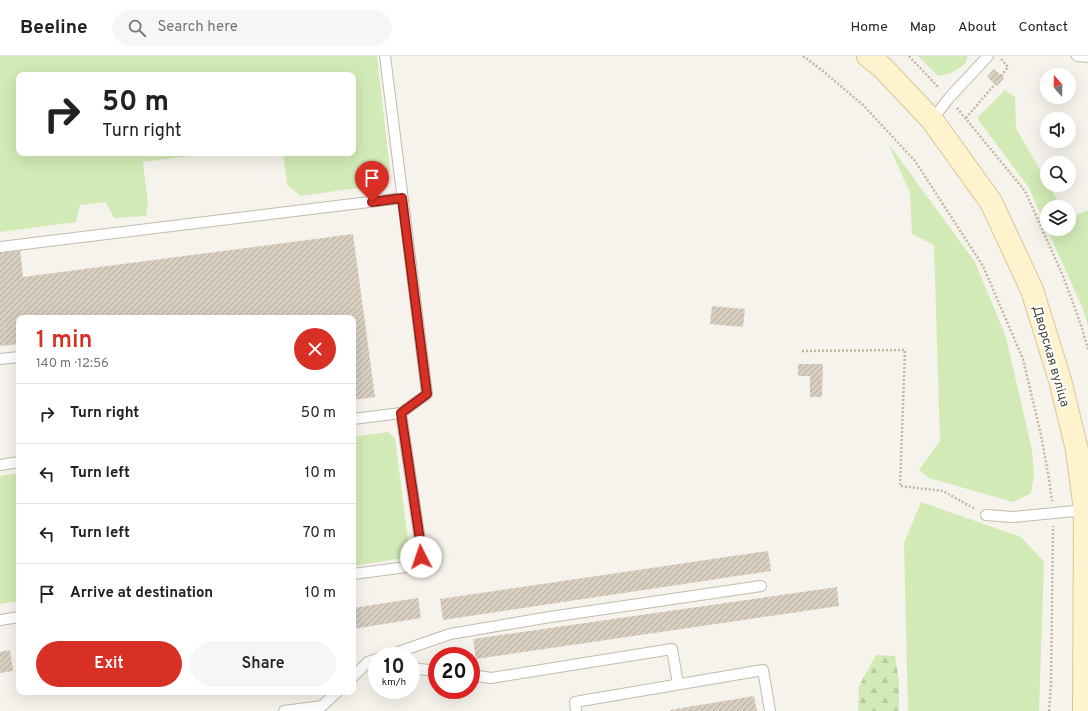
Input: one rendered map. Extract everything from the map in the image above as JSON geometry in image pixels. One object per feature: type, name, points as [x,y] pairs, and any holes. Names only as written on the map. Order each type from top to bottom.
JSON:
[{"type":"street","name":"Дворская вуліца","points":[[868,56],[883,68],[932,120],[991,202],[1032,290],[1062,387],[1077,450],[1085,510],[1084,711]]},
{"type":"lane","points":[[356,419],[401,413],[427,394],[385,56]]},
{"type":"lane","points":[[932,120],[949,98],[988,56]]},
{"type":"lane","points":[[1077,56],[1088,57]]},
{"type":"lane","points":[[0,247],[402,198]]},
{"type":"lane","points":[[0,359],[16,357]]},
{"type":"lane","points":[[356,574],[414,566],[421,557],[421,547],[401,413]]},
{"type":"lane","points":[[0,465],[16,462]]},
{"type":"lane","points":[[986,515],[1013,517],[1085,510]]},
{"type":"lane","points":[[412,647],[450,634],[550,617],[761,586]]},
{"type":"lane","points":[[0,620],[16,617]]},
{"type":"lane","points":[[480,677],[491,678],[672,650],[678,684]]},
{"type":"lane","points":[[356,675],[368,666]]},
{"type":"lane","points":[[576,711],[575,702],[763,670],[770,711]]},
{"type":"lane","points":[[284,711],[324,708],[335,695]]},
{"type":"path","points":[[803,56],[863,105],[915,161],[984,266],[1023,359],[1041,435],[1049,479],[1053,513],[1051,683],[1049,711]]},
{"type":"path","points":[[909,56],[949,98],[1025,191],[1063,276],[1088,349]]},
{"type":"path","points":[[998,56],[1008,67],[1001,76]]},
{"type":"path","points":[[966,118],[995,84]]},
{"type":"path","points":[[802,351],[905,350],[900,486],[943,491],[986,515]]},
{"type":"green space","points":[[0,56],[377,56],[390,171],[378,185],[301,196],[287,185],[283,156],[356,156],[356,72],[16,72],[16,156],[190,156],[143,162],[148,204],[146,216],[114,218],[106,202],[80,205],[76,222],[0,232]]},
{"type":"green space","points":[[918,56],[968,56],[965,64],[951,73],[938,76]]},
{"type":"green space","points":[[1005,90],[1015,97],[1016,128],[1040,170],[1040,192],[1053,192],[1057,200],[1040,200],[1040,213],[1029,188],[977,118]]},
{"type":"green space","points":[[888,143],[975,262],[1006,337],[1032,450],[1034,476],[1031,493],[1013,502],[929,478],[919,470],[940,441],[934,245],[912,234],[910,193]]},
{"type":"green space","points":[[1088,210],[1088,327],[1083,309],[1050,236],[1076,236],[1076,215]]},
{"type":"green space","points":[[388,432],[395,438],[410,557],[356,566],[356,437]]},
{"type":"green space","points":[[16,473],[16,601],[0,604],[0,476]]},
{"type":"green space","points":[[921,502],[1021,537],[1044,562],[1039,711],[908,711],[904,543]]},
{"type":"green space","points":[[876,655],[895,656],[899,681],[899,711],[858,711],[859,686]]},
{"type":"building","points":[[994,69],[1004,78],[997,86],[987,77]]},
{"type":"building","points":[[353,234],[375,397],[356,400],[356,315],[16,315],[16,344],[0,346],[0,251],[20,249],[23,277]]},
{"type":"building","points":[[712,306],[745,309],[743,327],[710,324]]},
{"type":"building","points":[[798,364],[823,364],[822,397],[810,397],[810,376],[798,376]]},
{"type":"building","points":[[768,551],[771,571],[443,620],[440,599]]},
{"type":"building","points":[[837,587],[839,606],[480,658],[480,647],[474,647],[473,639]]},
{"type":"building","points":[[418,598],[421,618],[356,629],[356,608]]},
{"type":"building","points":[[10,650],[13,671],[0,673],[0,652]]},
{"type":"building","points":[[754,696],[757,711],[670,711],[670,710]]},
{"type":"route","points":[[372,202],[402,198],[427,394],[401,413],[421,547],[421,557]]}]
